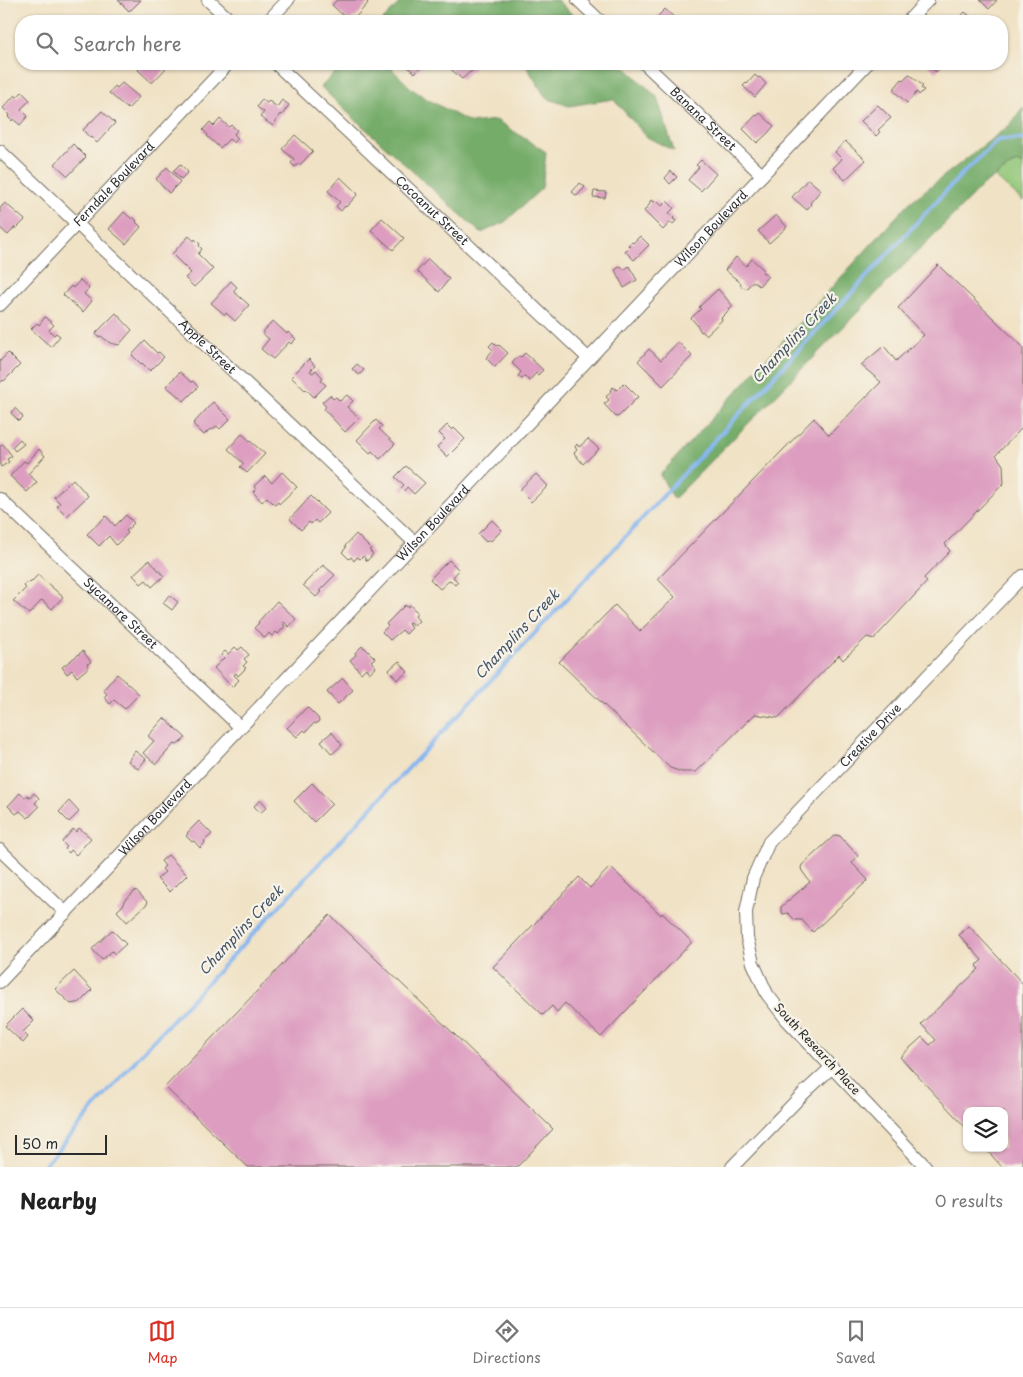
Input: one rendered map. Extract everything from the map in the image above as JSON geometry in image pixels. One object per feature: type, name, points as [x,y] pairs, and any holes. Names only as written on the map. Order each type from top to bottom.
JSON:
[{"type":"street","points":[[208,0],[224,15]]},
{"type":"street","points":[[274,15],[288,0]]},
{"type":"street","points":[[578,0],[594,15]]},
{"type":"street","points":[[914,15],[928,0]]},
{"type":"street","name":"Ferndale Boulevard","points":[[0,305],[222,70]]},
{"type":"street","name":"Cocoanut Street","points":[[282,70],[588,358]]},
{"type":"street","name":"Banana Street","points":[[651,70],[762,175]]},
{"type":"street","name":"Wilson Boulevard","points":[[0,982],[862,70]]},
{"type":"street","name":"Apple Street","points":[[0,151],[414,542]]},
{"type":"street","name":"Sycamore Street","points":[[0,500],[240,727]]},
{"type":"street","name":"Creative Drive","points":[[746,912],[754,878],[769,842],[1023,576]]},
{"type":"street","points":[[0,850],[66,913]]},
{"type":"street","name":"South Research Place","points":[[746,912],[747,938],[752,963],[767,994],[787,1020],[926,1167]]},
{"type":"street","points":[[732,1167],[832,1067]]},
{"type":"green space","points":[[402,0],[557,0],[573,15],[388,15]]},
{"type":"green space","points":[[337,70],[393,70],[412,89],[471,123],[496,120],[546,152],[542,188],[505,222],[481,233],[321,87]]},
{"type":"green space","points":[[529,70],[628,70],[657,97],[674,151],[647,137],[613,99],[569,106],[546,98]]},
{"type":"green space","points":[[1023,107],[1023,165],[1016,162],[983,185],[674,499],[660,475],[909,203],[1011,124]]},
{"type":"green space","points":[[1017,162],[1023,165],[1023,201],[995,177]]},
{"type":"building","points":[[118,0],[141,0],[129,11]]},
{"type":"building","points":[[337,0],[365,0],[368,3],[358,15],[343,15],[332,5]]},
{"type":"building","points":[[980,0],[997,0],[989,9]]},
{"type":"building","points":[[665,9],[672,15],[659,15]]},
{"type":"building","points":[[138,70],[164,70],[152,83]]},
{"type":"building","points":[[452,70],[472,70],[471,72],[462,79]]},
{"type":"building","points":[[909,74],[923,86],[921,88],[924,90],[919,95],[917,92],[907,103],[893,90]]},
{"type":"building","points":[[755,75],[758,78],[760,77],[766,84],[755,97],[743,86]]},
{"type":"building","points":[[122,83],[139,97],[128,109],[109,93],[115,86],[117,88]]},
{"type":"building","points":[[22,92],[30,100],[21,109],[28,116],[20,125],[8,117],[10,115],[3,108],[15,95],[17,97]]},
{"type":"building","points":[[262,99],[267,103],[269,101],[277,107],[282,100],[289,105],[282,115],[280,114],[273,126],[260,117],[264,112],[257,107]]},
{"type":"building","points":[[878,105],[891,118],[878,130],[880,132],[876,136],[861,121]]},
{"type":"building","points":[[102,111],[115,123],[97,143],[83,130]]},
{"type":"building","points":[[760,113],[774,126],[757,143],[743,129]]},
{"type":"building","points":[[220,119],[229,127],[231,125],[237,130],[234,134],[238,138],[234,143],[229,139],[220,148],[203,130],[210,122],[214,126]]},
{"type":"building","points":[[295,135],[313,151],[300,165],[299,163],[295,167],[291,163],[294,159],[282,149]]},
{"type":"building","points":[[845,141],[866,160],[845,180],[833,168],[842,159],[835,152]]},
{"type":"building","points":[[73,144],[86,157],[68,176],[55,164]]},
{"type":"building","points":[[701,160],[716,174],[701,191],[688,180],[699,167],[696,165]]},
{"type":"building","points":[[180,164],[188,172],[181,179],[173,171]]},
{"type":"building","points":[[167,167],[180,182],[169,193],[156,179]]},
{"type":"building","points":[[671,171],[677,177],[670,184],[665,178]]},
{"type":"building","points":[[340,177],[358,194],[341,211],[336,206],[340,202],[328,191]]},
{"type":"building","points":[[808,179],[821,190],[810,203],[807,210],[792,197]]},
{"type":"building","points":[[580,183],[585,187],[577,196],[572,192]]},
{"type":"building","points":[[594,191],[606,192],[605,198],[593,197]]},
{"type":"building","points":[[651,200],[654,202],[656,200],[662,206],[667,201],[674,208],[669,213],[676,221],[673,224],[670,222],[663,230],[644,211]]},
{"type":"building","points":[[5,203],[25,220],[8,235],[0,228],[0,208]]},
{"type":"building","points":[[124,212],[132,219],[133,217],[141,227],[126,244],[109,229]]},
{"type":"building","points":[[776,215],[787,227],[769,243],[758,231]]},
{"type":"building","points":[[382,218],[404,238],[393,250],[371,230]]},
{"type":"building","points":[[189,236],[200,244],[199,246],[202,249],[198,254],[213,269],[194,287],[185,278],[191,273],[172,254]]},
{"type":"building","points":[[640,236],[649,245],[634,260],[625,251],[630,247],[628,245]]},
{"type":"building","points":[[736,257],[746,266],[752,259],[764,270],[762,272],[768,276],[759,286],[753,281],[746,289],[725,270]]},
{"type":"building","points":[[428,259],[449,279],[439,292],[417,271]]},
{"type":"building","points":[[938,265],[1023,347],[1023,427],[996,455],[1003,465],[1004,483],[945,544],[950,551],[924,578],[927,582],[874,639],[867,637],[843,660],[839,655],[778,718],[755,714],[696,772],[682,772],[670,768],[559,662],[615,605],[640,631],[675,597],[658,579],[814,418],[829,435],[881,382],[861,365],[884,346],[896,361],[924,335],[898,308]]},
{"type":"building","points":[[621,266],[624,270],[629,266],[637,280],[624,288],[615,270]]},
{"type":"building","points":[[80,280],[89,288],[84,294],[92,301],[83,312],[63,295]]},
{"type":"building","points":[[231,281],[237,287],[233,291],[249,305],[235,321],[211,303]]},
{"type":"building","points":[[718,289],[733,306],[706,335],[701,332],[691,318],[701,309],[699,307]]},
{"type":"building","points":[[116,313],[132,330],[119,345],[110,343],[101,336],[98,337],[96,333]]},
{"type":"building","points":[[45,317],[54,325],[49,330],[54,335],[56,333],[60,336],[51,347],[31,329],[37,323],[39,325]]},
{"type":"building","points":[[273,321],[287,334],[288,332],[296,339],[291,344],[289,342],[273,359],[261,349],[269,339],[263,332]]},
{"type":"building","points":[[145,341],[164,357],[150,371],[132,355]]},
{"type":"building","points":[[493,342],[508,353],[495,367],[486,358],[493,350],[489,346]]},
{"type":"building","points":[[678,342],[692,356],[663,386],[638,361],[649,349],[661,360]]},
{"type":"building","points":[[8,353],[20,365],[0,383],[0,361]]},
{"type":"building","points":[[525,353],[543,370],[538,375],[536,373],[529,381],[525,376],[522,379],[518,376],[521,372],[512,363]]},
{"type":"building","points":[[309,359],[315,366],[310,371],[313,373],[316,370],[323,378],[321,381],[326,385],[314,397],[291,377]]},
{"type":"building","points":[[357,364],[364,370],[359,375],[352,369]]},
{"type":"building","points":[[180,372],[198,387],[184,401],[166,386]]},
{"type":"building","points":[[624,383],[638,397],[616,417],[604,404],[609,400],[606,397],[610,390],[613,387],[617,390]]},
{"type":"building","points":[[330,395],[333,399],[336,397],[340,401],[347,395],[353,401],[347,407],[359,418],[345,432],[324,409],[326,407],[322,402]]},
{"type":"building","points":[[213,402],[230,419],[220,429],[217,426],[212,430],[210,429],[204,435],[193,424]]},
{"type":"building","points":[[15,408],[23,417],[19,421],[11,413]]},
{"type":"building","points":[[376,420],[382,426],[379,429],[395,444],[380,459],[372,451],[370,453],[357,440]]},
{"type":"building","points":[[447,425],[452,430],[454,428],[465,439],[447,457],[437,447],[445,439],[439,433]]},
{"type":"building","points":[[242,434],[265,454],[247,473],[240,467],[244,464],[228,449]]},
{"type":"building","points":[[20,439],[24,444],[15,451],[12,447]]},
{"type":"building","points":[[588,439],[599,449],[583,464],[574,453],[577,450],[575,447],[577,444],[579,447]]},
{"type":"building","points":[[3,444],[12,456],[7,459],[9,462],[1,467],[0,446]]},
{"type":"building","points":[[39,449],[45,456],[28,474],[37,482],[27,492],[10,476],[24,461],[27,463]]},
{"type":"building","points":[[406,466],[425,483],[414,494],[407,487],[404,491],[401,488],[404,485],[395,477]]},
{"type":"building","points":[[282,472],[297,487],[279,504],[278,502],[275,505],[267,497],[262,502],[253,492],[256,489],[254,486],[265,476],[272,483]]},
{"type":"building","points":[[536,474],[548,486],[531,502],[519,490]]},
{"type":"building","points":[[73,479],[88,496],[67,516],[57,506],[60,503],[54,497]]},
{"type":"building","points":[[311,496],[328,513],[318,523],[315,520],[311,524],[309,522],[301,530],[290,519]]},
{"type":"building","points":[[126,515],[134,523],[126,531],[128,533],[116,545],[109,536],[99,546],[87,534],[106,516],[115,526]]},
{"type":"building","points":[[492,520],[502,530],[491,541],[489,539],[486,542],[478,534]]},
{"type":"building","points":[[356,534],[371,549],[369,550],[373,554],[367,561],[363,556],[360,559],[357,557],[354,561],[342,552]]},
{"type":"building","points":[[149,560],[164,576],[152,587],[146,580],[141,584],[133,575]]},
{"type":"building","points":[[449,560],[459,570],[453,577],[458,582],[455,585],[450,580],[440,589],[430,579]]},
{"type":"building","points":[[323,565],[335,575],[319,591],[321,592],[316,597],[303,585]]},
{"type":"building","points":[[38,575],[63,597],[52,609],[42,600],[29,614],[13,601],[26,588],[24,586],[28,581],[30,583]]},
{"type":"building","points":[[169,595],[178,602],[172,610],[163,603]]},
{"type":"building","points":[[277,601],[296,619],[289,627],[284,622],[282,623],[285,626],[278,634],[276,632],[272,636],[269,633],[265,638],[254,628]]},
{"type":"building","points":[[405,605],[407,607],[410,605],[417,612],[415,616],[419,621],[413,626],[410,622],[408,624],[412,628],[406,634],[402,630],[390,640],[382,632],[388,626],[386,624]]},
{"type":"building","points":[[362,646],[375,658],[371,661],[376,667],[369,673],[366,668],[361,673],[350,660]]},
{"type":"building","points":[[235,647],[238,650],[242,647],[249,655],[244,659],[247,662],[243,666],[246,668],[238,676],[236,673],[234,675],[239,680],[232,687],[214,668],[224,658],[221,655],[225,651],[228,654]]},
{"type":"building","points":[[83,651],[91,662],[87,664],[89,667],[77,677],[72,670],[67,674],[62,667]]},
{"type":"building","points":[[399,661],[408,672],[397,680],[389,670]]},
{"type":"building","points":[[117,674],[139,694],[125,709],[114,700],[110,704],[104,697],[107,694],[103,690]]},
{"type":"building","points":[[343,678],[353,690],[338,704],[327,692]]},
{"type":"building","points":[[307,707],[319,721],[316,724],[314,723],[306,732],[304,730],[297,737],[287,728]]},
{"type":"building","points":[[164,718],[186,738],[177,745],[174,744],[156,764],[143,753],[154,741],[148,736]]},
{"type":"building","points":[[332,732],[342,745],[332,754],[321,741]]},
{"type":"building","points":[[135,751],[146,759],[138,769],[128,761]]},
{"type":"building","points":[[312,783],[332,804],[314,822],[294,801]]},
{"type":"building","points":[[20,793],[25,798],[28,795],[30,798],[34,793],[39,798],[35,803],[39,807],[28,818],[20,811],[16,814],[8,806]]},
{"type":"building","points":[[261,800],[267,807],[260,813],[254,806]]},
{"type":"building","points":[[69,801],[79,812],[69,822],[59,812]]},
{"type":"building","points":[[199,821],[212,834],[204,841],[205,843],[200,848],[186,836]]},
{"type":"building","points":[[79,828],[91,838],[76,855],[71,850],[69,853],[65,849],[67,847],[62,842],[73,829],[76,832]]},
{"type":"building","points":[[835,835],[840,836],[858,856],[852,863],[868,880],[813,932],[802,920],[795,920],[788,913],[783,914],[781,907],[810,882],[802,871],[802,865]]},
{"type":"building","points":[[168,855],[187,875],[170,892],[157,879],[165,872],[162,869],[165,866],[161,861]]},
{"type":"building","points":[[610,867],[692,942],[601,1037],[565,1003],[557,1012],[552,1006],[543,1015],[493,967],[579,877],[590,888]]},
{"type":"building","points":[[136,890],[148,903],[127,922],[117,911],[125,903],[123,902]]},
{"type":"building","points":[[330,915],[553,1129],[517,1167],[248,1167],[165,1087]]},
{"type":"building","points":[[969,926],[1023,984],[1023,1167],[1002,1167],[989,1152],[1008,1152],[1008,1107],[963,1107],[963,1125],[900,1057],[922,1037],[930,1045],[936,1040],[921,1024],[979,969],[976,966],[982,960],[959,935]]},
{"type":"building","points":[[112,930],[126,944],[115,954],[112,951],[102,960],[92,949]]},
{"type":"building","points":[[74,971],[92,990],[80,1002],[71,1004],[55,989]]},
{"type":"building","points":[[22,1009],[34,1021],[23,1032],[28,1037],[23,1043],[5,1026]]},
{"type":"waterway","name":"Champlins Creek","points":[[43,1167],[149,1045],[960,176],[998,140],[1023,139]]}]
